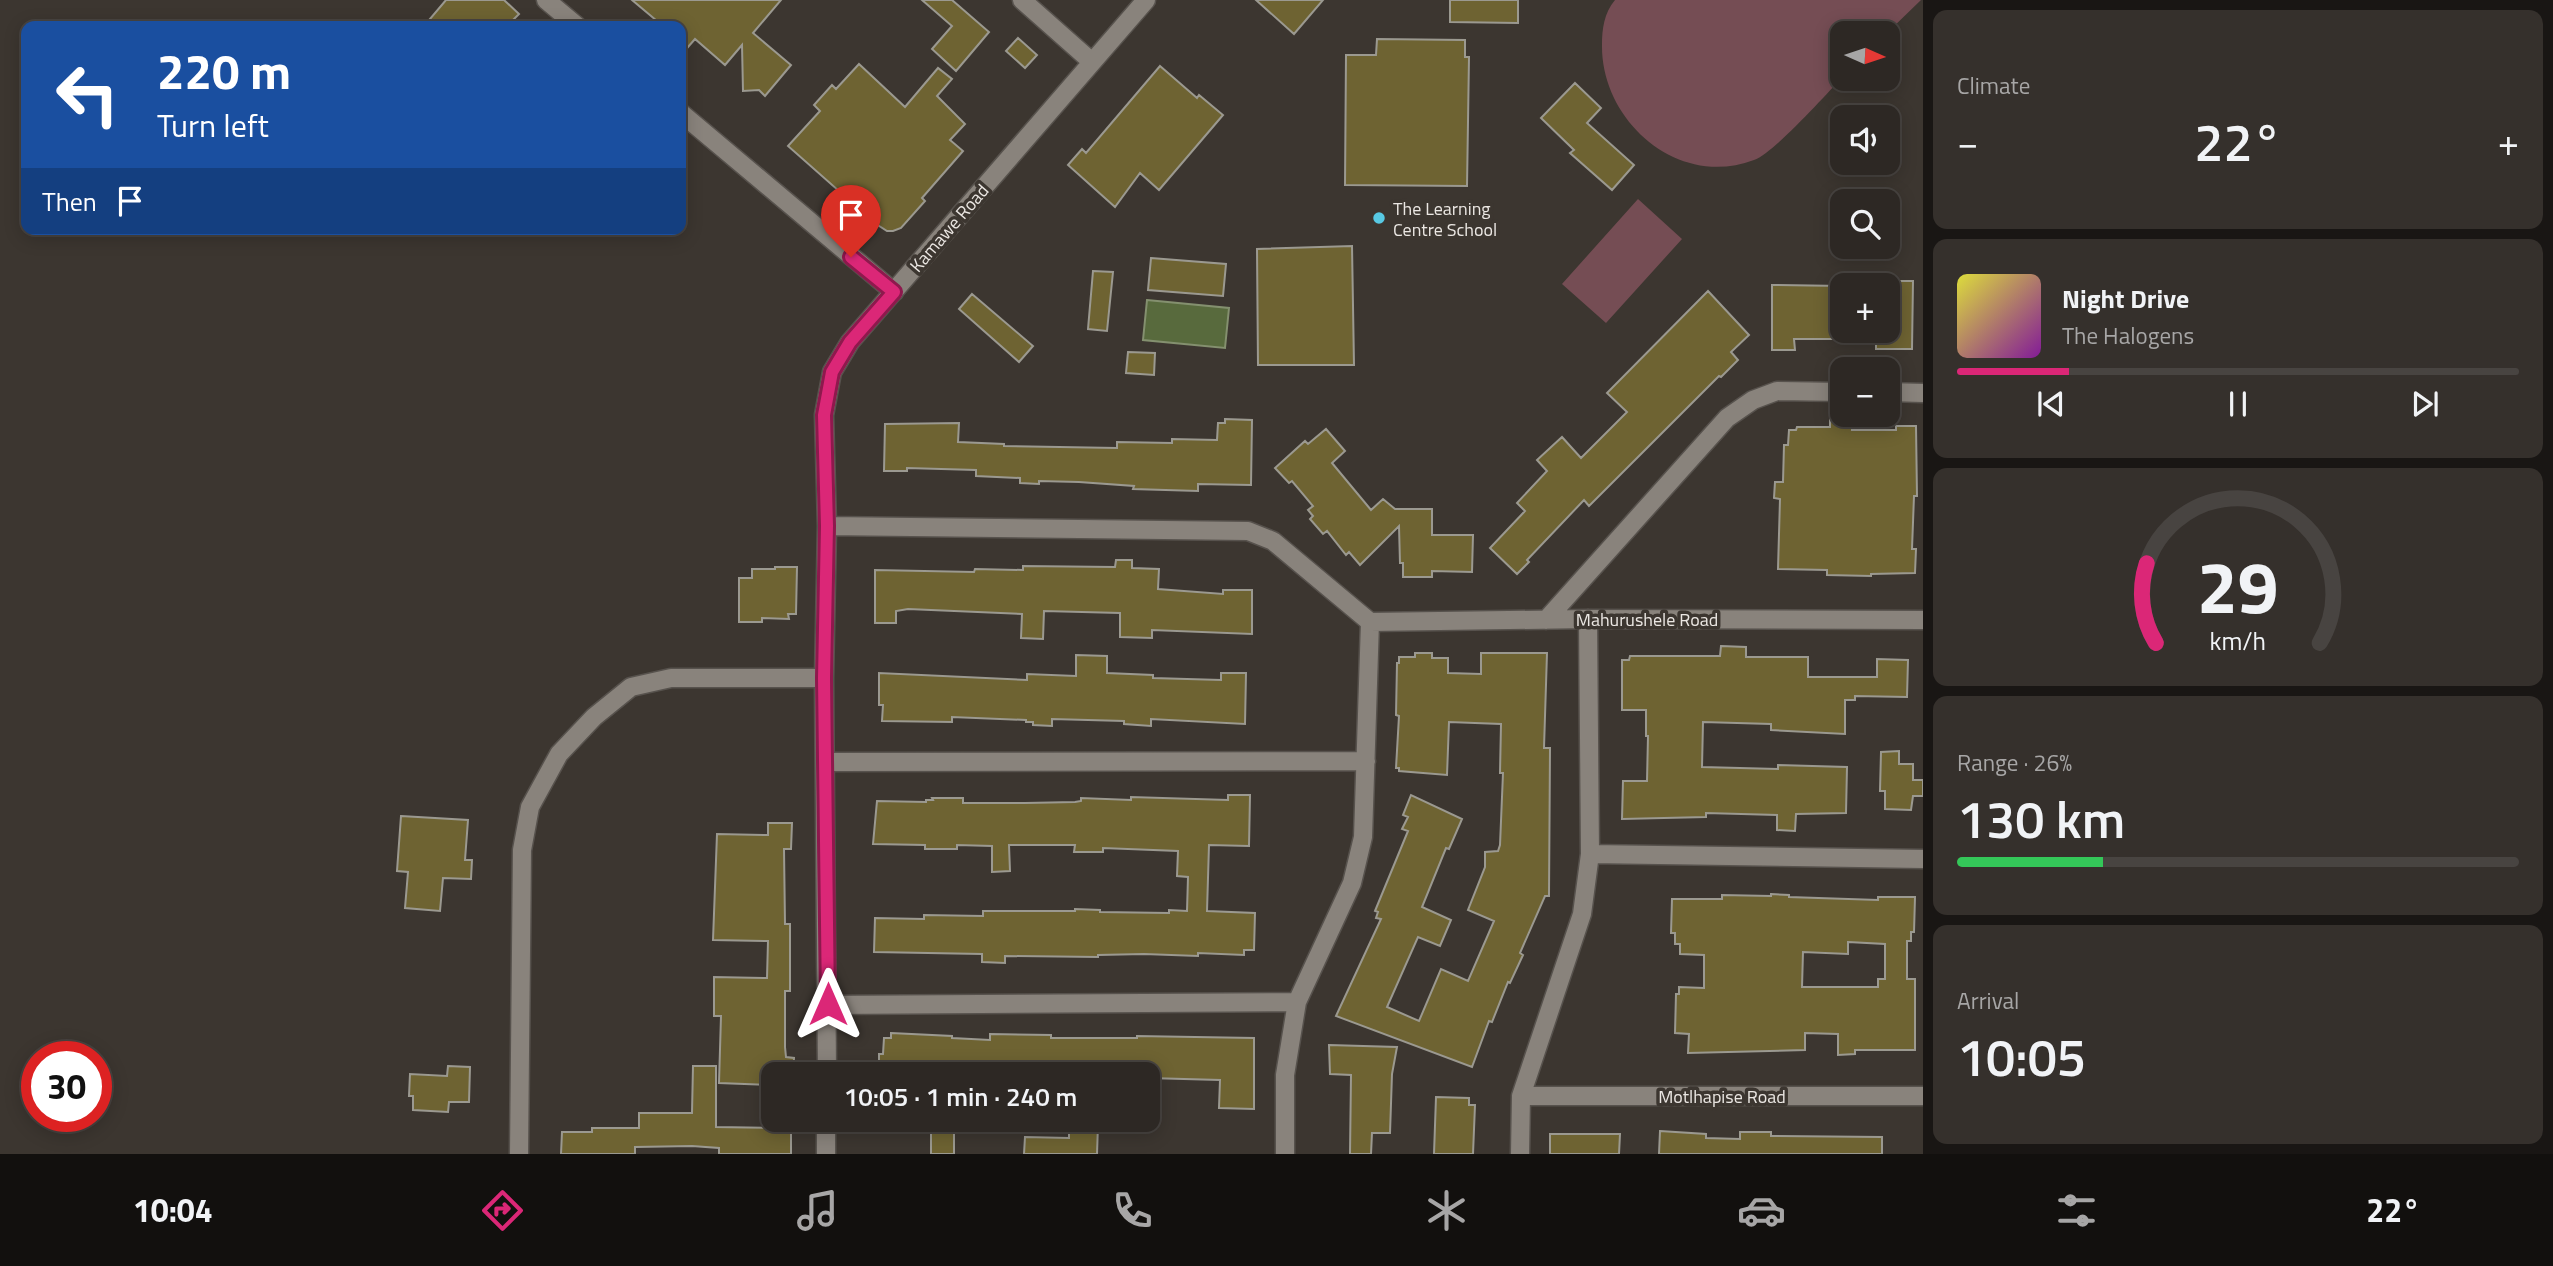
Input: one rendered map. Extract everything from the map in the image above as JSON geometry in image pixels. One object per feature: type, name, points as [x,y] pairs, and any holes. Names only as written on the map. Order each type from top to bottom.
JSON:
[{"type":"street","points":[[546,0],[571,21]]},
{"type":"street","points":[[1022,0],[1091,62]]},
{"type":"street","name":"Kamawe Road","points":[[827,1062],[827,762],[824,678],[827,526],[824,415],[832,372],[850,342],[1146,0]]},
{"type":"street","points":[[686,117],[894,292]]},
{"type":"street","points":[[1546,620],[1727,418],[1753,400],[1777,391],[1830,392]]},
{"type":"street","points":[[1900,392],[1923,393]]},
{"type":"street","points":[[827,526],[1248,530],[1273,541],[1370,622],[1363,837],[1352,883],[1297,1002],[1285,1075],[1285,1154]]},
{"type":"street","points":[[1520,1154],[1521,1096],[1582,914],[1590,854],[1588,619]]},
{"type":"street","name":"Mahurushele Road","points":[[1370,622],[1588,619],[1923,620]]},
{"type":"street","points":[[519,1154],[522,850],[530,807],[559,754],[594,717],[631,687],[671,678],[824,678]]},
{"type":"street","points":[[827,762],[1366,761]]},
{"type":"street","points":[[1590,854],[1923,859]]},
{"type":"street","points":[[828,1004],[1297,1002]]},
{"type":"street","name":"Motlhapise Road","points":[[1521,1096],[1923,1096]]},
{"type":"street","points":[[826,1154],[827,1132]]},
{"type":"shaded area","points":[[1615,0],[1921,0],[1899,21],[1830,21],[1830,90],[1763,155],[1726,167],[1698,165],[1672,156],[1649,142],[1630,122],[1615,99],[1605,73],[1602,45],[1608,10]]},
{"type":"shaded area","points":[[1638,199],[1682,239],[1606,323],[1562,284]]},
{"type":"shaded area","points":[[1147,300],[1229,308],[1225,348],[1143,340]]},
{"type":"building","points":[[446,0],[504,0],[519,14],[512,21],[428,21]]},
{"type":"building","points":[[632,0],[781,0],[753,33],[791,65],[765,96],[759,90],[743,91],[742,45],[725,65],[695,39],[686,49],[686,21],[657,21]]},
{"type":"building","points":[[922,0],[952,0],[989,32],[956,71],[932,49],[952,26]]},
{"type":"building","points":[[1256,0],[1323,0],[1294,34]]},
{"type":"building","points":[[1450,0],[1518,0],[1518,23],[1450,22]]},
{"type":"building","points":[[1018,38],[1037,55],[1025,68],[1006,51]]},
{"type":"building","points":[[1377,39],[1465,40],[1465,57],[1469,57],[1467,186],[1345,185],[1346,55],[1376,55]]},
{"type":"building","points":[[859,64],[905,107],[938,68],[952,79],[937,96],[965,124],[950,140],[963,151],[922,198],[925,201],[901,228],[893,231],[887,231],[873,222],[869,227],[851,212],[856,206],[788,146],[820,111],[814,105],[832,85],[836,89]]},
{"type":"building","points":[[1160,66],[1197,98],[1199,95],[1223,115],[1159,190],[1140,173],[1115,207],[1068,165],[1082,149],[1086,153]]},
{"type":"building","points":[[1575,83],[1601,108],[1587,123],[1634,165],[1612,190],[1570,153],[1574,150],[1541,118]]},
{"type":"building","points":[[1352,246],[1354,365],[1258,365],[1257,249]]},
{"type":"building","points":[[1151,258],[1226,264],[1223,296],[1148,290]]},
{"type":"building","points":[[1093,271],[1113,272],[1107,331],[1088,329]]},
{"type":"building","points":[[1900,281],[1913,281],[1912,349],[1876,349],[1876,343],[1900,343]]},
{"type":"building","points":[[1772,285],[1830,286],[1830,339],[1794,339],[1795,350],[1772,350]]},
{"type":"building","points":[[1708,291],[1749,335],[1731,352],[1738,360],[1589,506],[1584,500],[1517,574],[1490,548],[1525,511],[1517,503],[1547,471],[1537,460],[1562,437],[1581,458],[1627,412],[1607,393]]},
{"type":"building","points":[[972,294],[1033,346],[1019,362],[959,309]]},
{"type":"building","points":[[1128,352],[1155,353],[1154,375],[1126,373]]},
{"type":"building","points":[[1225,419],[1252,420],[1251,485],[1198,484],[1198,491],[1133,489],[1134,486],[1079,482],[1020,483],[1020,478],[976,476],[976,470],[907,468],[907,471],[884,471],[885,424],[959,423],[958,442],[1004,446],[1117,448],[1117,442],[1217,440],[1218,423],[1225,423]]},
{"type":"building","points":[[1900,426],[1916,426],[1917,496],[1914,496],[1912,549],[1916,549],[1915,573],[1827,575],[1827,570],[1778,569],[1780,499],[1774,498],[1775,482],[1783,482],[1784,445],[1788,445],[1789,430],[1796,430],[1797,427],[1896,430],[1896,427]]},
{"type":"building","points":[[1326,429],[1345,451],[1332,463],[1371,510],[1383,499],[1395,509],[1432,509],[1432,535],[1473,535],[1472,572],[1432,571],[1432,577],[1403,577],[1399,526],[1360,565],[1349,552],[1346,555],[1327,531],[1323,534],[1310,519],[1313,516],[1308,510],[1313,506],[1292,481],[1289,483],[1275,468],[1305,441],[1308,444]]},
{"type":"building","points":[[1116,560],[1132,560],[1132,568],[1159,569],[1158,589],[1223,594],[1223,590],[1252,590],[1252,634],[1152,630],[1152,638],[1120,637],[1120,613],[1044,611],[1043,639],[1021,638],[1022,614],[908,609],[896,611],[896,623],[875,623],[875,570],[974,572],[975,569],[1023,570],[1023,566],[1115,567]]},
{"type":"building","points":[[797,567],[796,614],[788,614],[789,619],[762,618],[762,622],[739,622],[739,578],[752,578],[752,569]]},
{"type":"building","points":[[1721,646],[1746,647],[1746,657],[1808,657],[1808,677],[1877,677],[1877,659],[1908,660],[1907,697],[1855,696],[1855,700],[1845,700],[1845,734],[1771,730],[1771,724],[1703,722],[1702,767],[1847,767],[1846,813],[1796,814],[1795,831],[1777,830],[1777,815],[1706,813],[1706,817],[1622,819],[1623,781],[1647,781],[1648,736],[1646,710],[1622,710],[1622,660],[1629,660],[1630,656],[1720,656]]},
{"type":"building","points":[[1415,653],[1432,653],[1432,658],[1448,658],[1448,673],[1481,674],[1481,653],[1547,653],[1544,748],[1550,748],[1549,896],[1545,896],[1520,953],[1523,955],[1510,983],[1508,982],[1492,1022],[1489,1021],[1472,1067],[1336,1016],[1381,919],[1376,918],[1378,912],[1375,911],[1408,831],[1402,829],[1408,817],[1403,815],[1411,795],[1462,819],[1449,849],[1446,848],[1422,907],[1451,920],[1440,946],[1418,937],[1387,1007],[1419,1021],[1441,969],[1468,981],[1494,921],[1468,910],[1485,867],[1485,852],[1498,851],[1500,845],[1503,773],[1500,773],[1501,724],[1449,722],[1447,775],[1399,771],[1399,768],[1396,768],[1399,716],[1396,715],[1397,663],[1399,657],[1415,657]]},
{"type":"building","points":[[1076,655],[1107,656],[1107,673],[1153,675],[1153,678],[1221,680],[1221,673],[1246,673],[1245,724],[1151,719],[1151,726],[1124,724],[1124,721],[1052,719],[1052,726],[1033,725],[1033,722],[1026,720],[952,717],[952,722],[882,721],[879,673],[1027,680],[1027,674],[1076,676]]},
{"type":"building","points":[[1899,751],[1899,764],[1913,764],[1913,780],[1923,780],[1923,796],[1913,796],[1911,810],[1885,809],[1885,791],[1880,791],[1881,752]]},
{"type":"building","points":[[1228,795],[1250,795],[1249,846],[1209,845],[1207,911],[1255,913],[1254,950],[1244,950],[1244,955],[1198,953],[1198,956],[1005,956],[1005,963],[982,962],[982,954],[874,952],[875,918],[983,916],[983,911],[1187,911],[1188,877],[1177,876],[1178,851],[1103,848],[1103,852],[1074,852],[1075,845],[1009,845],[1010,871],[992,872],[992,846],[957,845],[957,849],[925,849],[925,845],[873,844],[877,801],[926,802],[933,800],[932,798],[963,798],[963,803],[1025,803],[1075,802],[1081,801],[1081,798],[1131,800],[1131,797],[1228,800]]},
{"type":"building","points":[[401,816],[468,820],[465,860],[472,860],[471,879],[443,878],[440,911],[405,908],[408,872],[397,871]]},
{"type":"building","points":[[768,823],[792,823],[791,849],[784,849],[785,924],[790,924],[790,991],[785,991],[785,1047],[786,1057],[794,1058],[794,1062],[761,1062],[761,1085],[719,1083],[721,1016],[714,1016],[714,977],[767,978],[768,941],[713,940],[717,834],[768,835]]},
{"type":"building","points":[[1722,895],[1878,900],[1878,897],[1915,897],[1914,932],[1911,932],[1911,941],[1907,941],[1907,979],[1915,979],[1915,1050],[1855,1050],[1855,1054],[1838,1055],[1838,1034],[1805,1033],[1805,1050],[1688,1053],[1689,1034],[1675,1033],[1676,994],[1679,994],[1679,987],[1704,988],[1704,955],[1680,954],[1680,944],[1675,944],[1675,933],[1671,933],[1672,899],[1722,899]],"holes":[[[1848,942],[1885,944],[1885,979],[1878,979],[1878,987],[1802,987],[1803,952],[1848,954]]]},
{"type":"building","points":[[891,1033],[990,1040],[990,1034],[1051,1035],[1051,1038],[1254,1038],[1254,1109],[1219,1108],[1220,1080],[1160,1078],[1160,1062],[879,1062],[879,1054],[883,1054],[884,1038],[891,1038]]},
{"type":"building","points":[[1329,1045],[1397,1047],[1392,1074],[1390,1133],[1372,1133],[1371,1154],[1350,1154],[1351,1075],[1330,1074]]},
{"type":"building","points":[[448,1066],[470,1067],[469,1102],[449,1102],[448,1112],[413,1110],[413,1096],[409,1096],[410,1074],[447,1076]]},
{"type":"building","points":[[693,1066],[716,1066],[716,1127],[761,1128],[761,1132],[791,1132],[791,1154],[719,1154],[719,1148],[692,1146],[635,1147],[635,1154],[561,1154],[562,1132],[592,1132],[592,1128],[639,1128],[639,1113],[692,1113]]},
{"type":"building","points":[[1436,1097],[1469,1098],[1469,1105],[1475,1105],[1473,1154],[1434,1154]]},
{"type":"building","points":[[1660,1131],[1706,1134],[1706,1138],[1740,1139],[1740,1132],[1771,1132],[1771,1136],[1882,1137],[1882,1154],[1659,1154]]},
{"type":"building","points":[[931,1132],[954,1132],[954,1154],[931,1154]]},
{"type":"building","points":[[1069,1132],[1098,1132],[1097,1154],[1024,1154],[1025,1137],[1069,1138]]},
{"type":"building","points":[[1550,1134],[1620,1134],[1619,1154],[1550,1154]]},
{"type":"place","name":"The Learning Centre School","points":[[1379,218]]},
{"type":"route","points":[[828,1004],[824,678],[827,526],[824,415],[832,372],[850,342],[894,292],[851,257]]}]
